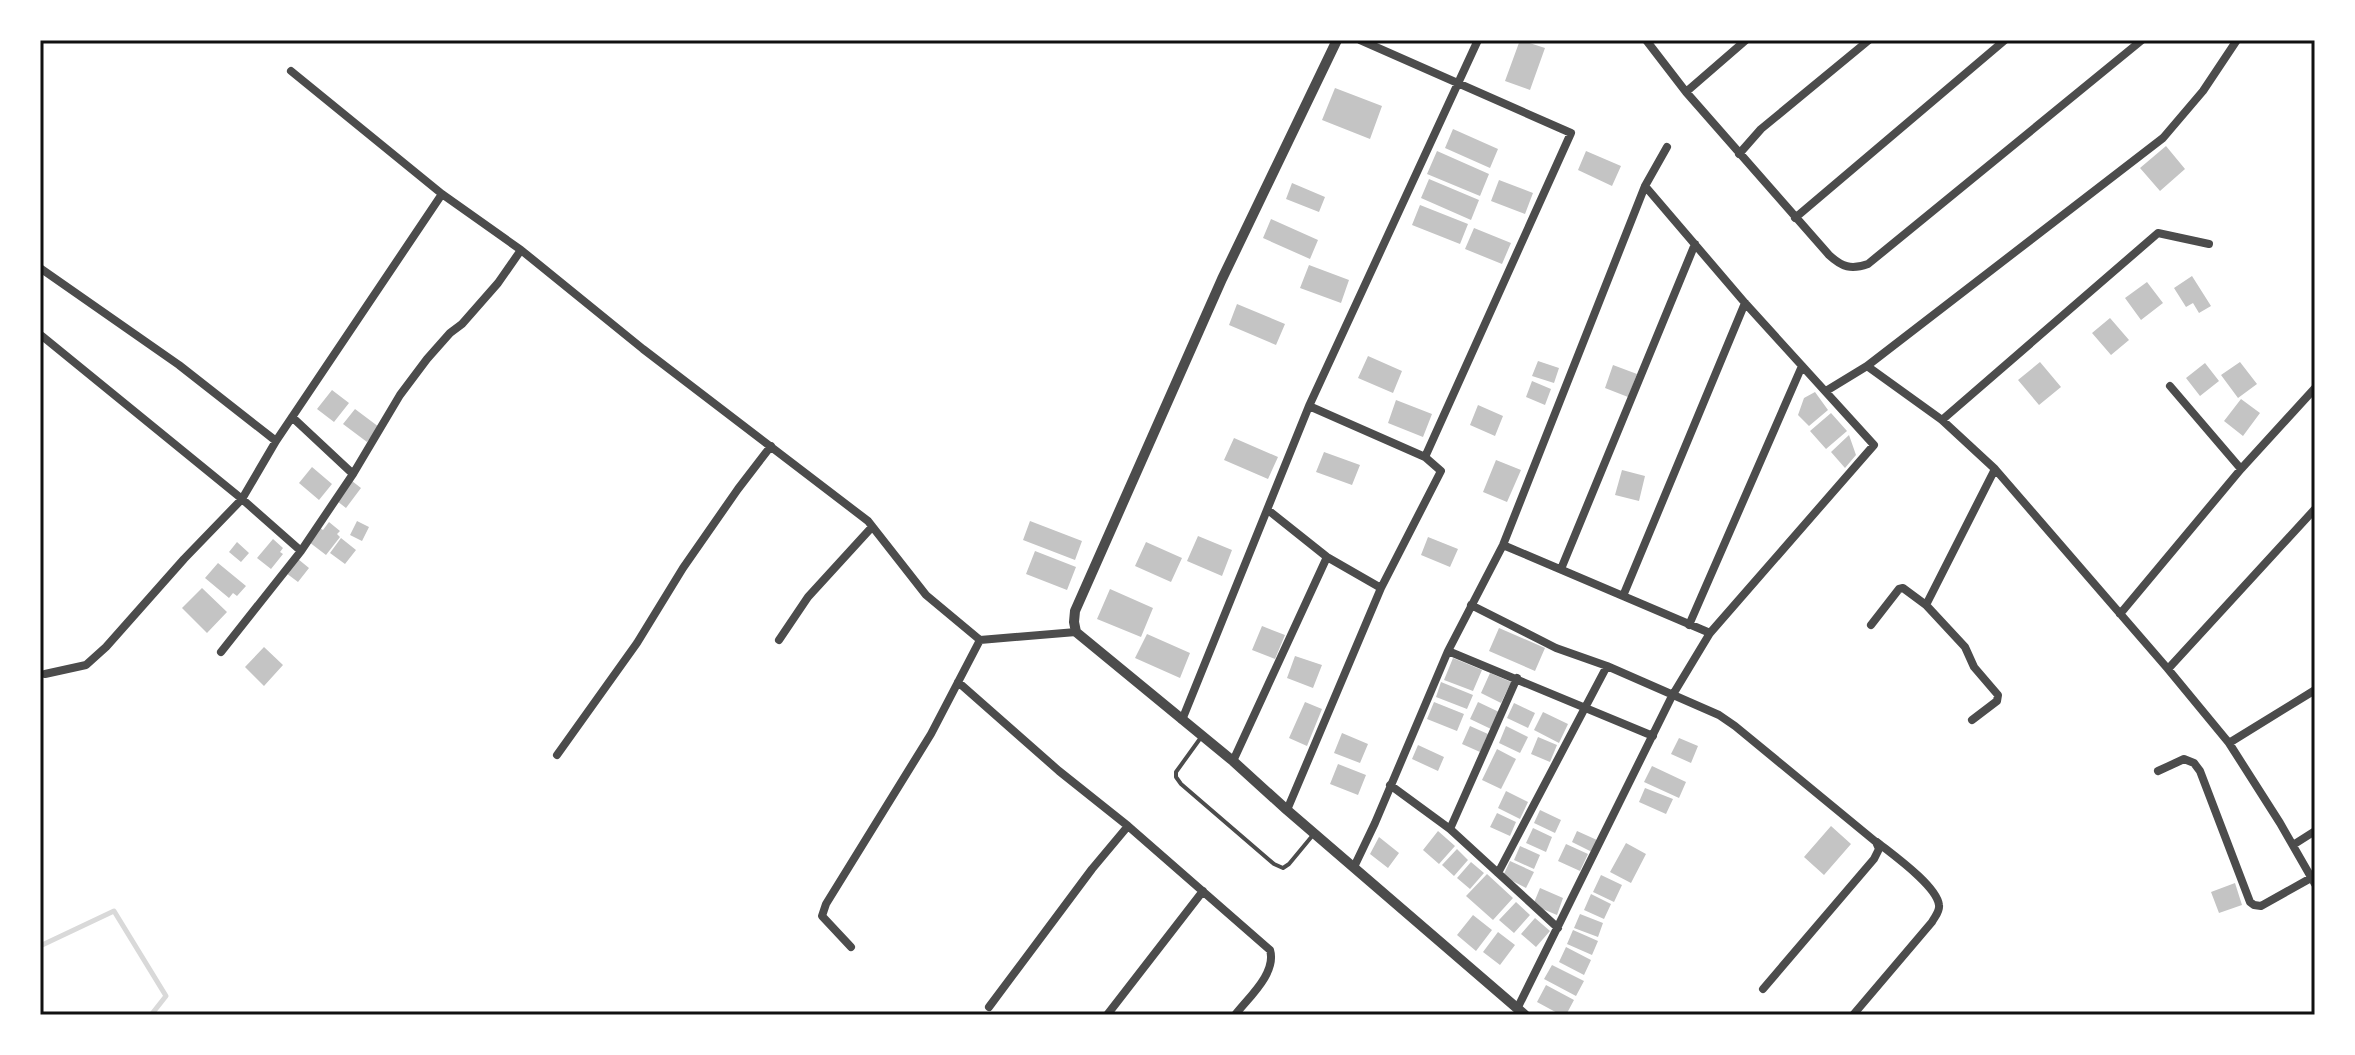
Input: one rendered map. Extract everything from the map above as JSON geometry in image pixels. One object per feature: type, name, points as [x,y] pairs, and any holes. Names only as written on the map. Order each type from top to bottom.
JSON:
[{"type":"street","points":[[1337,40],[1222,279],[1075,611],[1074,622],[1076,632],[1233,761],[1522,1011],[1558,928],[1672,696],[1710,633],[1874,445],[1745,303],[1645,186]]},
{"type":"street","points":[[1360,40],[1571,133],[1425,457]]},
{"type":"street","points":[[1182,720],[1309,406],[1478,40]]},
{"type":"street","points":[[1646,40],[1686,92],[1795,218],[1842,266],[1857,268],[1868,264],[2142,40]]},
{"type":"street","points":[[1686,92],[1746,40]]},
{"type":"street","points":[[1739,154],[1761,129],[1869,40]]},
{"type":"street","points":[[1795,218],[2005,40]]},
{"type":"street","points":[[1826,391],[1867,366],[2163,138],[2203,91],[2237,40]]},
{"type":"street","points":[[291,71],[442,194],[521,250],[872,527],[926,595],[980,640],[1076,632]]},
{"type":"street","points":[[1354,867],[1448,651],[1503,545],[1645,186],[1667,147]]},
{"type":"street","points":[[45,674],[86,665],[242,499],[276,441],[442,194]]},
{"type":"street","points":[[1942,420],[2158,233],[2209,244]]},
{"type":"street","points":[[1561,569],[1695,244]]},
{"type":"street","points":[[221,652],[301,551],[353,474],[400,395],[427,359],[498,283],[521,250]]},
{"type":"street","points":[[40,268],[179,365],[276,441]]},
{"type":"street","points":[[1623,596],[1745,303]]},
{"type":"street","points":[[42,336],[301,551]]},
{"type":"street","points":[[1689,625],[1802,366]]},
{"type":"street","points":[[1867,366],[1942,420],[1995,469],[2229,743],[2313,881],[2261,906],[2254,905],[2250,902],[2200,771],[2194,763],[2184,759],[2158,771]]},
{"type":"street","points":[[2170,386],[2241,469]]},
{"type":"street","points":[[2120,614],[2241,469],[2315,388]]},
{"type":"street","points":[[1287,810],[1381,588],[1441,471],[1425,457],[1309,406]]},
{"type":"street","points":[[292,417],[353,474]]},
{"type":"street","points":[[557,755],[637,643],[738,489],[771,446]]},
{"type":"street","points":[[1926,605],[1995,469]]},
{"type":"street","points":[[2168,669],[2315,509]]},
{"type":"street","points":[[1268,510],[1327,557],[1381,588]]},
{"type":"street","points":[[779,640],[808,597],[872,527]]},
{"type":"street","points":[[1503,545],[1710,633]]},
{"type":"street","points":[[1233,761],[1327,557]]},
{"type":"street","points":[[1871,625],[1899,589],[1903,588],[1926,605],[1965,647],[1974,667],[1998,695],[1997,701],[1972,720]]},
{"type":"street","points":[[1471,605],[1556,648],[1607,666],[1719,715],[1930,888],[1939,901],[1939,910],[1853,1015]]},
{"type":"street","points":[[851,947],[822,916],[826,904],[916,760],[980,640]]},
{"type":"street","points":[[1448,651],[1653,736]]},
{"type":"street","points":[[1498,873],[1607,666]]},
{"type":"street","points":[[1450,829],[1517,678]]},
{"type":"street","points":[[958,682],[1270,950],[1272,962],[1267,973],[1235,1015]]},
{"type":"street","points":[[2229,743],[2315,690]]},
{"type":"street","points":[[1390,785],[1450,829],[1558,928]]},
{"type":"street","points":[[989,1007],[1128,826]]},
{"type":"street","points":[[2293,845],[2315,831]]},
{"type":"street","points":[[1763,989],[1874,859],[1879,849],[1876,842]]},
{"type":"street","points":[[1107,1015],[1203,891]]},
{"type":"lane","points":[[1202,736],[1176,772],[1181,784],[1274,864],[1283,868],[1314,834]]},
{"type":"building","points":[[1520,40],[1545,48],[1530,90],[1505,81]]},
{"type":"building","points":[[1335,88],[1382,106],[1370,139],[1322,120]]},
{"type":"building","points":[[1453,129],[1498,149],[1490,168],[1445,148]]},
{"type":"building","points":[[2166,146],[2185,169],[2160,191],[2140,168]]},
{"type":"building","points":[[1437,151],[1489,174],[1480,196],[1427,174]]},
{"type":"building","points":[[1586,151],[1621,166],[1612,186],[1578,170]]},
{"type":"building","points":[[1429,179],[1479,200],[1471,220],[1421,198]]},
{"type":"building","points":[[1499,180],[1533,193],[1525,214],[1491,201]]},
{"type":"building","points":[[1292,183],[1325,197],[1319,212],[1286,199]]},
{"type":"building","points":[[1420,205],[1468,224],[1460,244],[1412,225]]},
{"type":"building","points":[[1271,219],[1318,240],[1310,259],[1263,238]]},
{"type":"building","points":[[1474,228],[1511,243],[1502,264],[1465,249]]},
{"type":"building","points":[[1309,265],[1349,280],[1341,303],[1300,288]]},
{"type":"building","points":[[2192,276],[2211,306],[2199,313],[2193,303],[2186,307],[2174,288]]},
{"type":"building","points":[[2147,282],[2163,303],[2141,320],[2125,298]]},
{"type":"building","points":[[1237,304],[1285,324],[1276,345],[1229,325]]},
{"type":"building","points":[[2110,318],[2129,340],[2111,355],[2092,333]]},
{"type":"building","points":[[1368,356],[1402,371],[1393,393],[1358,378]]},
{"type":"building","points":[[1538,361],[1559,368],[1554,383],[1532,376]]},
{"type":"building","points":[[2040,362],[2061,387],[2039,405],[2018,380]]},
{"type":"building","points":[[2240,362],[2257,384],[2238,398],[2221,375]]},
{"type":"building","points":[[2205,363],[2219,381],[2200,396],[2186,378]]},
{"type":"building","points":[[1613,365],[1637,374],[1628,397],[1605,388]]},
{"type":"building","points":[[1532,381],[1551,389],[1545,405],[1526,397]]},
{"type":"building","points":[[332,390],[349,403],[334,422],[317,409]]},
{"type":"building","points":[[1815,392],[1828,410],[1809,426],[1798,415],[1804,398]]},
{"type":"building","points":[[2241,399],[2260,413],[2243,436],[2224,421]]},
{"type":"building","points":[[1396,400],[1432,414],[1423,437],[1388,423]]},
{"type":"building","points":[[1478,405],[1503,416],[1495,436],[1470,425]]},
{"type":"building","points":[[355,409],[379,427],[367,442],[343,424]]},
{"type":"building","points":[[1831,413],[1847,431],[1826,449],[1810,431]]},
{"type":"building","points":[[1849,435],[1856,455],[1845,468],[1831,452]]},
{"type":"building","points":[[1234,438],[1278,457],[1268,479],[1224,460]]},
{"type":"building","points":[[1324,452],[1360,465],[1352,485],[1316,472]]},
{"type":"building","points":[[1496,460],[1521,470],[1507,502],[1483,492]]},
{"type":"building","points":[[312,467],[332,484],[319,500],[299,483]]},
{"type":"building","points":[[1622,470],[1645,476],[1639,501],[1615,495]]},
{"type":"building","points":[[352,481],[361,488],[346,508],[337,501]]},
{"type":"building","points":[[357,521],[369,527],[362,541],[350,535]]},
{"type":"building","points":[[1030,521],[1082,541],[1075,560],[1023,540]]},
{"type":"building","points":[[329,522],[340,531],[337,534],[340,537],[326,555],[309,542]]},
{"type":"building","points":[[1198,536],[1232,550],[1222,576],[1187,561]]},
{"type":"building","points":[[1428,537],[1458,549],[1450,567],[1421,555]]},
{"type":"building","points":[[341,538],[356,550],[345,564],[330,553]]},
{"type":"building","points":[[273,539],[283,548],[280,552],[283,554],[271,569],[257,558]]},
{"type":"building","points":[[237,542],[249,553],[241,562],[229,552]]},
{"type":"building","points":[[1146,542],[1182,558],[1171,582],[1135,566]]},
{"type":"building","points":[[1035,551],[1076,567],[1067,590],[1026,574]]},
{"type":"building","points":[[298,559],[309,568],[298,582],[286,573]]},
{"type":"building","points":[[218,563],[246,586],[237,596],[233,593],[229,598],[205,578]]},
{"type":"building","points":[[202,588],[227,612],[207,633],[182,608]]},
{"type":"building","points":[[1110,589],[1153,608],[1141,637],[1097,619]]},
{"type":"building","points":[[1262,626],[1285,635],[1275,659],[1252,650]]},
{"type":"building","points":[[1499,628],[1545,648],[1535,671],[1489,651]]},
{"type":"building","points":[[1147,634],[1190,653],[1180,678],[1135,658]]},
{"type":"building","points":[[264,647],[283,665],[264,686],[245,667]]},
{"type":"building","points":[[1295,656],[1322,665],[1313,688],[1287,678]]},
{"type":"building","points":[[1453,658],[1482,670],[1473,691],[1444,680]]},
{"type":"building","points":[[1490,673],[1511,682],[1501,703],[1481,693]]},
{"type":"building","points":[[1441,682],[1473,695],[1467,709],[1436,697]]},
{"type":"building","points":[[1305,702],[1322,709],[1307,746],[1289,738]]},
{"type":"building","points":[[1434,702],[1464,714],[1457,731],[1427,719]]},
{"type":"building","points":[[1478,702],[1499,712],[1491,729],[1470,719]]},
{"type":"building","points":[[1514,703],[1535,713],[1528,728],[1507,718]]},
{"type":"building","points":[[1543,712],[1568,724],[1559,743],[1534,730]]},
{"type":"building","points":[[1470,726],[1488,734],[1480,752],[1462,744]]},
{"type":"building","points":[[1506,726],[1528,737],[1520,753],[1499,743]]},
{"type":"building","points":[[1342,733],[1368,744],[1360,763],[1334,753]]},
{"type":"building","points":[[1538,737],[1557,745],[1550,762],[1531,754]]},
{"type":"building","points":[[1679,738],[1698,746],[1691,763],[1671,754]]},
{"type":"building","points":[[1418,745],[1444,757],[1438,771],[1412,759]]},
{"type":"building","points":[[1497,749],[1516,759],[1501,789],[1482,780]]},
{"type":"building","points":[[1338,764],[1366,775],[1358,795],[1330,784]]},
{"type":"building","points":[[1652,766],[1686,782],[1679,798],[1644,782]]},
{"type":"building","points":[[1645,788],[1673,799],[1666,814],[1639,802]]},
{"type":"building","points":[[1506,791],[1528,802],[1520,819],[1498,808]]},
{"type":"building","points":[[1540,810],[1561,820],[1555,833],[1534,823]]},
{"type":"building","points":[[1497,813],[1516,822],[1510,836],[1490,827]]},
{"type":"building","points":[[1831,826],[1851,844],[1824,875],[1804,857]]},
{"type":"building","points":[[1533,828],[1552,837],[1546,852],[1526,843]]},
{"type":"building","points":[[1438,831],[1455,846],[1439,864],[1423,850]]},
{"type":"building","points":[[1577,831],[1597,840],[1592,852],[1572,842]]},
{"type":"building","points":[[1379,837],[1399,853],[1388,868],[1370,854]]},
{"type":"building","points":[[1626,843],[1646,854],[1631,883],[1610,872]]},
{"type":"building","points":[[1566,844],[1588,854],[1580,871],[1558,861]]},
{"type":"building","points":[[1520,846],[1540,855],[1534,869],[1514,860]]},
{"type":"building","points":[[1457,849],[1468,860],[1454,876],[1442,865]]},
{"type":"building","points":[[1510,861],[1534,872],[1526,888],[1503,876]]},
{"type":"building","points":[[1471,862],[1484,873],[1470,889],[1457,878]]},
{"type":"building","points":[[1487,874],[1513,898],[1493,920],[1466,896]]},
{"type":"building","points":[[1601,875],[1622,885],[1614,902],[1593,892]]},
{"type":"building","points":[[2235,883],[2242,905],[2219,913],[2211,892]]},
{"type":"building","points":[[1540,888],[1563,898],[1557,915],[1533,905]]},
{"type":"building","points":[[1591,894],[1611,904],[1604,919],[1584,910]]},
{"type":"building","points":[[1516,902],[1530,915],[1514,933],[1499,920]]},
{"type":"building","points":[[1580,914],[1603,923],[1598,937],[1574,928]]},
{"type":"building","points":[[1473,915],[1492,930],[1476,951],[1457,935]]},
{"type":"building","points":[[1535,918],[1550,931],[1536,947],[1521,934]]},
{"type":"building","points":[[1573,930],[1598,941],[1592,955],[1567,944]]},
{"type":"building","points":[[1498,932],[1515,945],[1500,965],[1483,952]]},
{"type":"building","points":[[1566,947],[1591,960],[1584,975],[1559,962]]},
{"type":"building","points":[[1552,965],[1584,981],[1576,996],[1544,979]]},
{"type":"building","points":[[1546,985],[1574,1000],[1566,1015],[1537,1002]]},
{"type":"waterway","points":[[40,946],[114,911],[166,996],[151,1015]]}]
